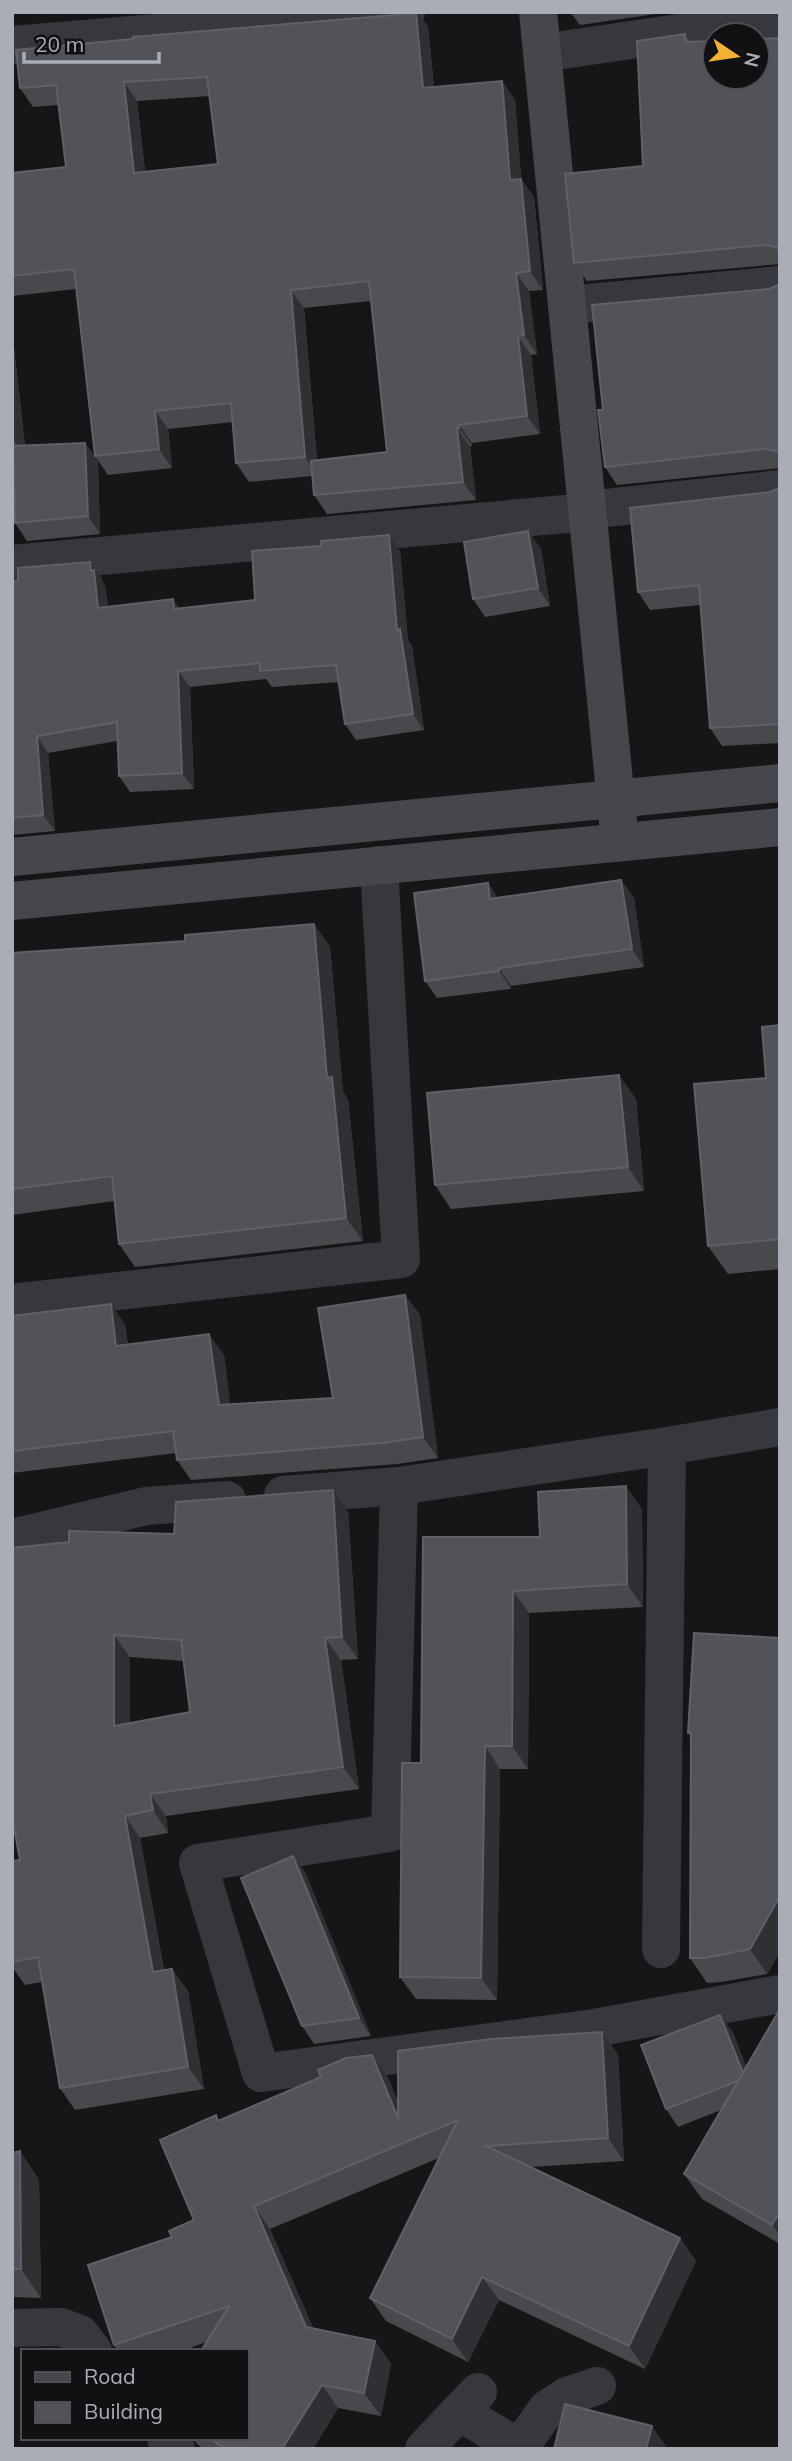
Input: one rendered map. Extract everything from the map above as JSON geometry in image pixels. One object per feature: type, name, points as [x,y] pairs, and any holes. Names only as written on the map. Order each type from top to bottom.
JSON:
[{"type":"street","points":[[12,45],[406,12]]},
{"type":"street","points":[[538,12],[620,842]]},
{"type":"street","points":[[542,54],[780,18]]},
{"type":"street","points":[[566,304],[780,285]]},
{"type":"street","points":[[12,564],[587,512],[780,489]]},
{"type":"street","points":[[12,857],[780,783]]},
{"type":"street","points":[[12,901],[780,827]]},
{"type":"street","points":[[12,1303],[401,1259],[379,865]]},
{"type":"street","points":[[12,1538],[146,1506],[399,1486],[780,1427]]},
{"type":"street","points":[[661,1949],[667,1446]]},
{"type":"street","points":[[399,1486],[390,1833],[198,1863],[261,2073],[594,2028],[780,1994]]},
{"type":"street","points":[[12,2328],[61,2327],[80,2334],[91,2349]]},
{"type":"street","points":[[424,2449],[469,2402],[521,2448],[547,2409],[567,2396],[597,2386]]},
{"type":"building","points":[[416,12],[423,88],[502,81],[510,180],[521,179],[530,271],[516,273],[524,335],[518,336],[527,416],[459,425],[457,428],[463,482],[314,495],[311,461],[387,452],[369,281],[291,290],[305,457],[236,463],[231,403],[155,411],[159,449],[95,456],[74,269],[12,276],[12,173],[66,167],[56,85],[20,88],[16,50],[133,37]],"holes":[[[207,77],[218,164],[134,173],[124,82]]]},
{"type":"building","points":[[685,34],[685,42],[701,41],[701,91],[771,91],[771,38],[780,38],[780,250],[765,245],[574,263],[565,174],[643,166],[637,41]]},
{"type":"building","points":[[780,284],[780,454],[765,449],[605,467],[598,410],[603,410],[592,305],[769,289]]},
{"type":"building","points":[[85,443],[88,516],[15,523],[13,446]]},
{"type":"building","points":[[780,488],[780,724],[710,728],[699,585],[638,592],[630,508],[770,492]]},
{"type":"building","points":[[528,531],[538,588],[473,599],[464,542]]},
{"type":"building","points":[[389,535],[397,630],[400,629],[413,714],[345,724],[336,665],[260,671],[260,663],[178,671],[182,773],[119,776],[117,722],[37,736],[43,815],[12,818],[12,582],[18,581],[18,568],[90,562],[91,571],[94,570],[98,608],[173,599],[174,609],[255,600],[252,551],[321,546],[321,541]]},
{"type":"building","points":[[621,880],[632,949],[425,981],[414,893],[488,883],[490,899]]},
{"type":"building","points":[[314,924],[327,1078],[332,1077],[346,1218],[119,1244],[112,1176],[12,1189],[12,953],[185,941],[185,935]]},
{"type":"building","points":[[780,1025],[780,1239],[708,1246],[694,1084],[766,1078],[762,1027]]},
{"type":"building","points":[[619,1075],[628,1167],[435,1185],[427,1093]]},
{"type":"building","points":[[405,1295],[423,1437],[382,1443],[177,1460],[173,1431],[12,1451],[12,1316],[111,1304],[116,1346],[209,1334],[219,1405],[333,1398],[318,1308]]},
{"type":"building","points":[[626,1486],[627,1584],[513,1591],[512,1746],[485,1746],[481,1978],[400,1977],[402,1763],[421,1763],[423,1537],[540,1537],[538,1492]]},
{"type":"building","points":[[333,1490],[342,1637],[325,1638],[343,1767],[150,1794],[153,1810],[125,1816],[153,1972],[172,1969],[188,2067],[60,2088],[38,1957],[12,1962],[12,1861],[20,1860],[12,1817],[12,1548],[69,1542],[69,1531],[174,1534],[176,1502]],"holes":[[[114,1635],[181,1640],[190,1712],[114,1726]]]},
{"type":"building","points":[[694,1633],[780,1638],[780,1896],[750,1949],[704,1958],[690,1958],[691,1733],[688,1733]]},
{"type":"building","points":[[293,1856],[359,2018],[302,2026],[241,1878]]},
{"type":"building","points":[[780,2009],[780,2212],[772,2225],[684,2174]]},
{"type":"building","points":[[720,2015],[743,2073],[738,2081],[666,2109],[641,2045]]},
{"type":"building","points":[[602,2032],[608,2138],[486,2146],[680,2238],[629,2346],[482,2277],[452,2339],[370,2298],[458,2120],[254,2206],[306,2327],[375,2341],[364,2393],[322,2385],[282,2449],[226,2449],[212,2440],[248,2440],[248,2349],[202,2349],[229,2306],[114,2345],[88,2265],[172,2237],[169,2231],[194,2220],[160,2140],[216,2115],[218,2121],[321,2077],[318,2070],[346,2058],[372,2055],[398,2118],[398,2051],[491,2039]]},
{"type":"building","points":[[20,2151],[21,2269],[12,2269],[12,2153]]},
{"type":"building","points":[[565,2404],[652,2426],[646,2449],[554,2449]]}]
